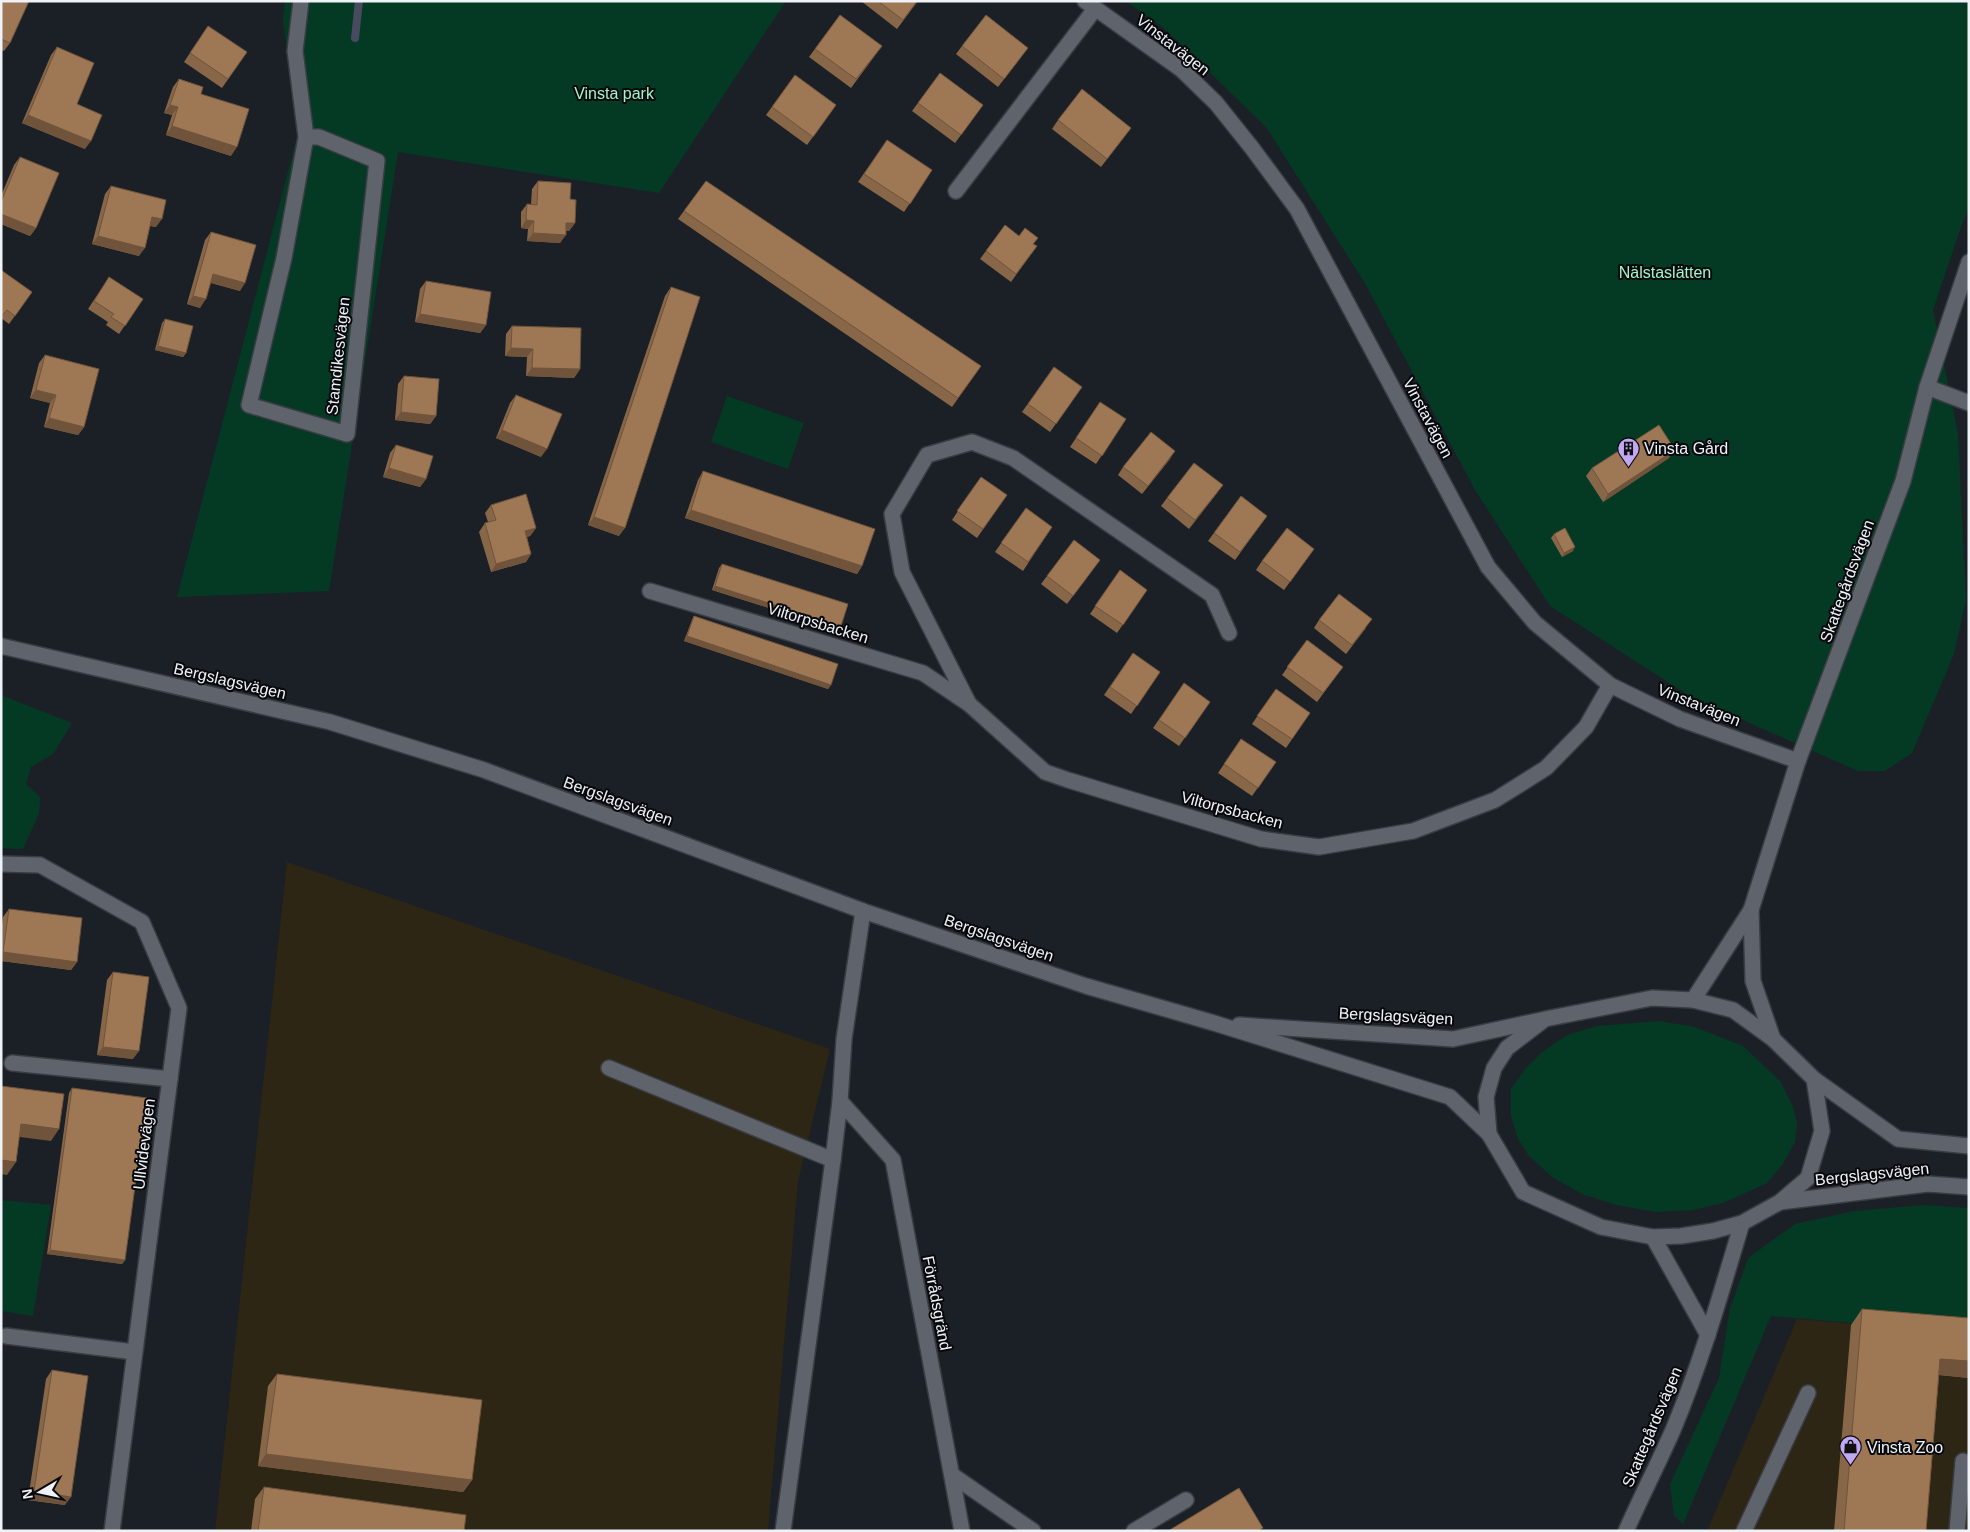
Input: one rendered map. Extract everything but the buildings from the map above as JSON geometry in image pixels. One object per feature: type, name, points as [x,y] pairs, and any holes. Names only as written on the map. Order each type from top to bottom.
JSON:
[{"type":"street","name":"Stamdikesvägen","points":[[301,1],[295,51],[306,137],[284,258],[249,405],[347,434],[377,161],[319,137],[306,137]]},
{"type":"street","name":"Vinstavägen","points":[[956,191],[1090,5],[1182,70],[1216,103],[1297,209],[1488,567],[1535,623],[1610,685],[1680,719],[1798,761]]},
{"type":"street","name":"Skattegårdsvägen","points":[[1693,1000],[1751,910],[1798,761],[1903,481],[1927,386],[1969,262]]},
{"type":"street","points":[[1927,386],[1969,403]]},
{"type":"street","name":"Viltorpsbacken","points":[[969,704],[902,572],[892,514],[927,455],[972,442],[1013,458],[1212,594],[1229,633]]},
{"type":"street","name":"Viltorpsbacken","points":[[650,591],[923,673],[969,704],[1045,772],[1261,839],[1319,846],[1413,831],[1495,800],[1546,768],[1586,727],[1610,685]]},
{"type":"street","name":"Bergslagsvägen","points":[[1,646],[330,722],[484,770],[864,911],[1086,986],[1214,1023],[1450,1097],[1489,1134],[1523,1192],[1601,1227],[1653,1236],[1682,1236],[1713,1231],[1742,1223],[1780,1202],[1808,1178],[1822,1131],[1814,1079]]},
{"type":"street","name":"Ullvidevägen","points":[[1,864],[40,865],[142,922],[179,1008],[112,1531]]},
{"type":"street","name":"Skattegårdsvägen","points":[[1751,910],[1753,981],[1773,1039]]},
{"type":"street","points":[[783,1531],[833,1160],[840,1101],[844,1039],[864,911]]},
{"type":"street","name":"Bergslagsvägen","points":[[1214,1023],[1453,1039],[1652,998],[1693,1000],[1733,1010],[1773,1039],[1814,1079],[1898,1139],[1969,1146]]},
{"type":"street","name":"Bergslagsvägen","points":[[1489,1134],[1486,1098],[1494,1068],[1507,1048],[1544,1019]]},
{"type":"street","points":[[12,1063],[170,1079]]},
{"type":"street","points":[[609,1068],[833,1160]]},
{"type":"street","name":"Förrådsgränd","points":[[840,1101],[893,1160],[962,1531]]},
{"type":"street","name":"Bergslagsvägen","points":[[1780,1202],[1928,1184],[1969,1187]]},
{"type":"street","name":"Skattegårdsvägen","points":[[1626,1531],[1673,1430],[1708,1335],[1742,1223]]},
{"type":"street","points":[[1653,1236],[1708,1335]]},
{"type":"street","points":[[6,1336],[134,1352]]},
{"type":"street","points":[[1744,1531],[1808,1393]]},
{"type":"street","points":[[1957,1531],[1963,1461]]},
{"type":"street","points":[[952,1475],[1033,1531]]},
{"type":"street","points":[[1134,1531],[1186,1500]]},
{"type":"shaded area","points":[[287,862],[830,1049],[798,1181],[768,1531],[215,1531]]},
{"type":"shaded area","points":[[1797,1319],[1969,1333],[1969,1531],[1713,1531],[1708,1529]]},
{"type":"green space","name":"Vinsta park","points":[[285,1],[786,1],[659,193],[398,152],[329,591],[177,597],[298,133],[283,21]]},
{"type":"green space","name":"Nälstaslätten","points":[[1126,1],[1969,1],[1969,209],[1963,221],[1933,310],[1958,434],[1966,600],[1954,654],[1912,753],[1885,771],[1858,771],[1691,697],[1550,606],[1475,490],[1366,285],[1266,127],[1164,28]]},
{"type":"green space","points":[[727,396],[804,423],[788,469],[711,442]]},
{"type":"green space","points":[[1,695],[72,723],[53,754],[31,767],[26,784],[40,797],[39,813],[23,849],[1,848]]},
{"type":"green space","points":[[1659,1021],[1695,1027],[1743,1046],[1780,1081],[1793,1107],[1797,1123],[1795,1142],[1783,1164],[1767,1183],[1723,1203],[1693,1210],[1656,1212],[1616,1205],[1582,1194],[1552,1177],[1529,1156],[1518,1139],[1511,1116],[1511,1089],[1526,1068],[1542,1052],[1567,1035],[1597,1026]]},
{"type":"green space","points":[[1,1200],[51,1205],[33,1316],[1,1311]]},
{"type":"green space","points":[[1923,1205],[1969,1208],[1969,1333],[1771,1316],[1683,1524],[1674,1516],[1670,1484],[1719,1378],[1730,1308],[1748,1258],[1795,1224],[1854,1211]]},
{"type":"waterway","points":[[355,38],[359,1]]},
{"type":"place","name":"Vinsta Gård","points":[[1628,467]]},
{"type":"place","name":"Vinsta Zoo","points":[[1851,1466]]}]
